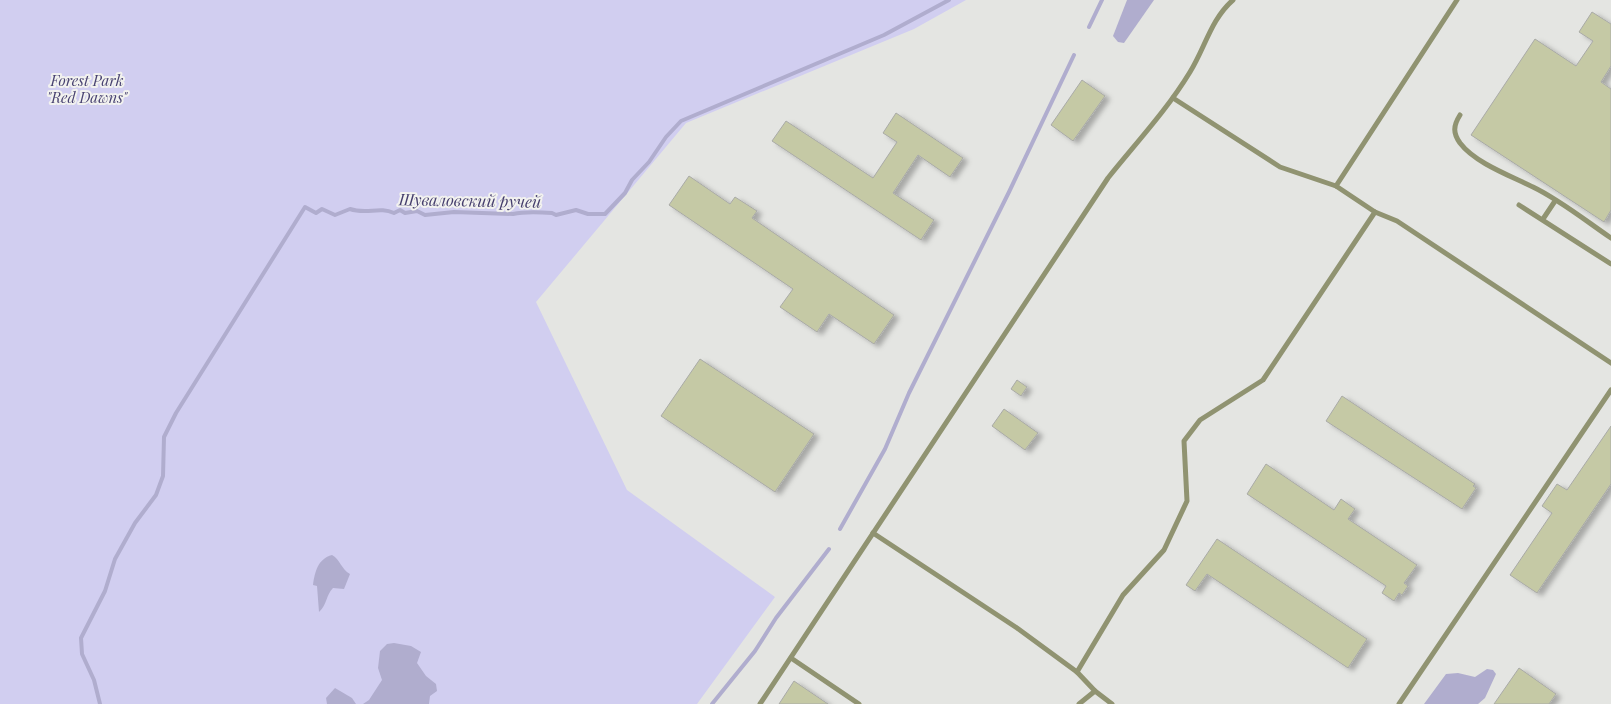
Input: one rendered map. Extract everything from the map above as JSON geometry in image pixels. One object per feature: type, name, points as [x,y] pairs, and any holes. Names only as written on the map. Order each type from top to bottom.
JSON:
[{"type":"lane","points":[[760,704],[1108,178],[1173,98],[1192,70],[1206,36],[1233,0]]},
{"type":"lane","points":[[1336,186],[1457,0]]},
{"type":"lane","points":[[1173,98],[1280,167],[1336,186],[1375,212],[1397,221],[1611,363]]},
{"type":"lane","points":[[1460,115],[1455,123],[1454,131],[1461,144],[1477,157],[1517,182],[1533,187],[1611,238]]},
{"type":"lane","points":[[1543,219],[1555,201]]},
{"type":"lane","points":[[1519,205],[1611,264]]},
{"type":"lane","points":[[1077,672],[1123,595],[1164,550],[1187,500],[1184,441],[1200,420],[1263,380],[1375,212]]},
{"type":"lane","points":[[1399,704],[1611,390]]},
{"type":"lane","points":[[872,533],[1018,628],[1077,672],[1095,691],[1112,704]]},
{"type":"lane","points":[[791,658],[859,704]]},
{"type":"lane","points":[[1080,704],[1095,691]]},
{"type":"green space","name":"Forest Park \"Red Dawns\"","points":[[0,0],[966,0],[914,29],[686,123],[536,302],[627,490],[775,597],[697,704],[0,704]]},
{"type":"shaded area","points":[[1127,0],[1154,0],[1124,43],[1118,42],[1113,36]]},
{"type":"shaded area","points":[[332,555],[350,574],[344,589],[333,588],[319,612],[317,586],[313,585],[315,575],[323,559]]},
{"type":"shaded area","points":[[394,643],[411,646],[421,652],[417,663],[426,676],[436,684],[437,691],[430,696],[429,704],[363,704],[369,700],[382,680],[378,668],[380,651],[387,644]]},
{"type":"shaded area","points":[[1487,669],[1493,670],[1496,674],[1485,698],[1478,704],[1424,704],[1446,674],[1458,673],[1475,677]]},
{"type":"shaded area","points":[[335,688],[352,698],[356,704],[327,704],[326,698]]},
{"type":"building","points":[[1592,12],[1611,24],[1611,66],[1601,82],[1611,89],[1611,210],[1604,222],[1471,135],[1535,39],[1576,66],[1593,41],[1579,32]]},
{"type":"building","points":[[1082,80],[1105,96],[1073,141],[1051,125]]},
{"type":"building","points":[[896,113],[963,158],[950,177],[918,155],[893,193],[934,220],[921,240],[772,141],[786,121],[873,178],[897,142],[883,133]]},
{"type":"building","points":[[689,176],[730,204],[735,197],[757,211],[752,218],[894,315],[874,344],[829,314],[817,332],[780,307],[793,289],[669,205]]},
{"type":"building","points":[[700,359],[814,434],[775,492],[661,416]]},
{"type":"building","points":[[1017,380],[1027,387],[1021,396],[1011,389]]},
{"type":"building","points":[[1342,396],[1475,484],[1473,486],[1476,488],[1462,509],[1326,421]]},
{"type":"building","points":[[1004,409],[1038,433],[1025,450],[992,426]]},
{"type":"building","points":[[1611,426],[1611,484],[1537,593],[1510,575],[1552,513],[1542,506],[1557,484],[1567,490]]},
{"type":"building","points":[[1266,464],[1334,510],[1341,499],[1355,509],[1348,519],[1417,565],[1404,583],[1408,586],[1402,595],[1399,593],[1394,601],[1382,593],[1386,586],[1247,494]]},
{"type":"building","points":[[1217,539],[1367,639],[1348,668],[1207,574],[1195,591],[1186,585]]},
{"type":"building","points":[[1519,668],[1556,694],[1549,704],[1494,704]]},
{"type":"building","points":[[794,681],[828,704],[779,704]]},
{"type":"waterway","name":"Шуваловский ручей","points":[[100,704],[94,680],[82,654],[81,638],[105,591],[115,559],[135,523],[156,495],[163,476],[164,437],[176,413],[305,207],[316,213],[322,209],[335,215],[350,209],[356,211],[383,210],[394,213],[400,210],[405,213],[417,211],[425,215],[454,212],[513,214],[537,212],[556,215],[576,210],[588,214],[605,214],[625,193],[632,180],[649,162],[666,137],[681,121],[884,35],[949,0]]},
{"type":"waterway","points":[[1089,27],[1102,0]]},
{"type":"waterway","points":[[840,529],[885,449],[909,393],[1009,192],[1074,55]]},
{"type":"waterway","points":[[712,704],[755,651],[776,618],[829,549]]}]
